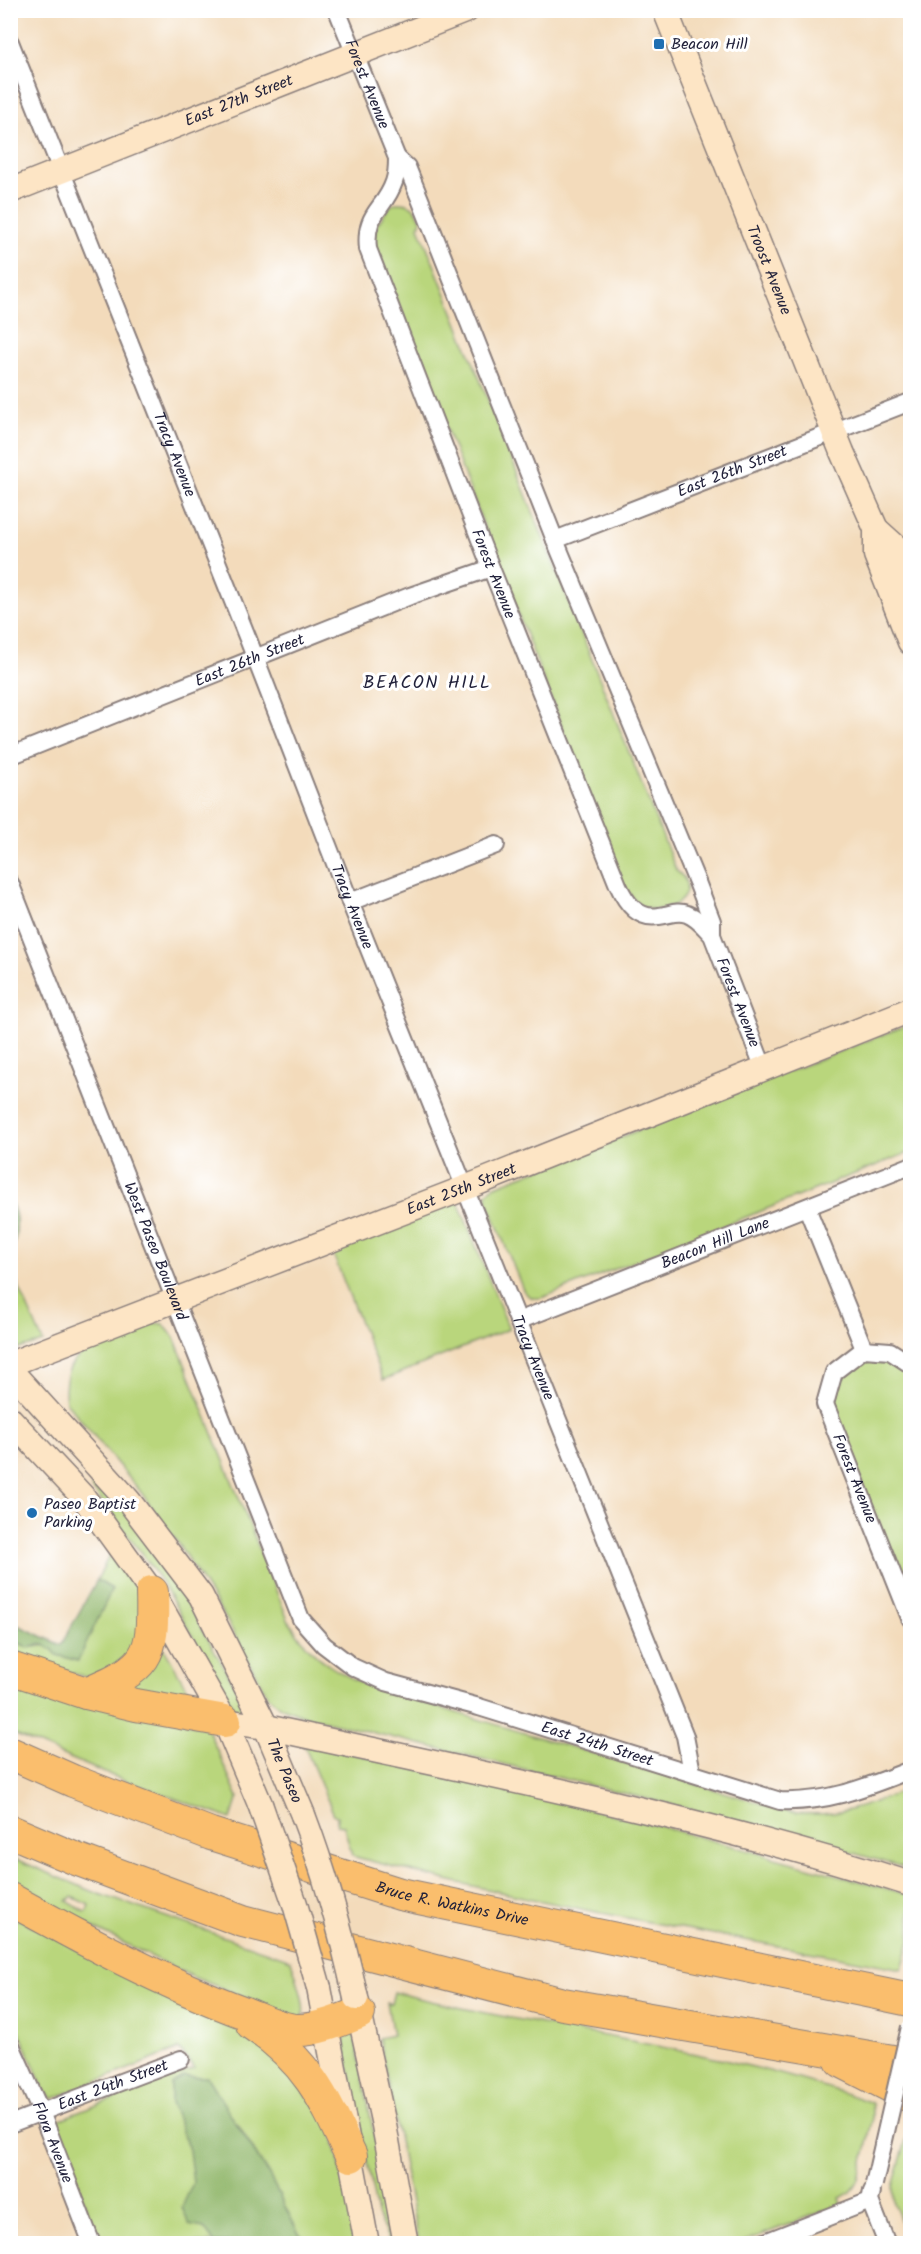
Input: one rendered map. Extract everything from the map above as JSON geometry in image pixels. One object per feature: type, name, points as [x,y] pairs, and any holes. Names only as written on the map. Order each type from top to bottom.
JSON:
[{"type":"highway","points":[[86,1693],[118,1680],[136,1667],[148,1652],[153,1627],[152,1592]]},
{"type":"highway","points":[[10,1668],[86,1693],[136,1705],[225,1721]]},
{"type":"highway","name":"Bruce R. Watkins Drive","points":[[10,1753],[73,1781],[211,1834],[400,1894],[910,2000]]},
{"type":"highway","points":[[10,1831],[76,1859],[243,1921],[563,2004],[910,2064]]},
{"type":"highway","points":[[10,1899],[93,1945],[221,2004],[268,2022],[297,2030],[327,2024],[358,2006]]},
{"type":"highway","points":[[221,2004],[264,2032],[304,2069],[324,2099],[351,2156]]},
{"type":"highway","points":[[814,2046],[910,2096]]},
{"type":"main road","name":"East 27th Street","points":[[10,191],[467,10]]},
{"type":"main road","name":"Troost Avenue","points":[[665,10],[834,432],[876,529],[876,555],[910,642]]},
{"type":"main road","name":"Troost Avenue","points":[[876,529],[896,547],[910,584]]},
{"type":"main road","name":"East 25th Street","points":[[10,1364],[465,1188],[910,1010]]},
{"type":"main road","name":"The Paseo","points":[[10,1370],[128,1500],[201,1596],[266,1727],[321,1861],[336,1910],[384,2124],[406,2244]]},
{"type":"main road","points":[[10,1419],[84,1498],[152,1592],[225,1721],[260,1804],[296,1904],[320,1988],[367,2244]]},
{"type":"main road","points":[[225,1721],[266,1727],[510,1779],[673,1817],[838,1861],[910,1884]]},
{"type":"street","name":"Forest Avenue","points":[[337,10],[397,158],[394,184],[370,222],[367,235],[368,249],[491,568],[624,898],[633,909],[648,917],[685,913],[697,919],[712,935]]},
{"type":"street","name":"Tracy Avenue","points":[[10,42],[350,902],[684,1736],[692,1772]]},
{"type":"street","name":"Forest Avenue","points":[[397,158],[407,167],[555,540],[697,882],[712,921],[712,935],[764,1069]]},
{"type":"street","points":[[386,197],[411,193],[420,199]]},
{"type":"street","name":"East 26th Street","points":[[555,540],[910,402]]},
{"type":"street","name":"East 26th Street","points":[[10,756],[410,596],[491,568]]},
{"type":"street","points":[[350,902],[496,845]]},
{"type":"street","points":[[671,913],[687,903],[697,882]]},
{"type":"street","name":"West Paseo Boulevard","points":[[10,883],[301,1618]]},
{"type":"street","name":"Beacon Hill Lane","points":[[518,1322],[910,1166]]},
{"type":"street","points":[[807,1208],[864,1349],[890,1352],[910,1364]]},
{"type":"street","name":"Forest Avenue","points":[[864,1349],[834,1372],[825,1404],[910,1618]]},
{"type":"street","name":"East 24th Street","points":[[301,1618],[324,1645],[352,1667],[387,1682],[479,1707],[780,1801],[825,1800],[910,1770]]},
{"type":"street","points":[[887,2244],[870,2201],[910,2027]]},
{"type":"street","name":"Flora Avenue","points":[[10,2043],[41,2112],[92,2244]]},
{"type":"street","name":"East 24th Street","points":[[10,2124],[180,2059]]},
{"type":"street","points":[[760,2244],[870,2201]]},
{"type":"green space","points":[[396,203],[412,206],[421,219],[419,227],[676,870],[685,880],[687,889],[684,896],[671,906],[663,909],[645,908],[638,904],[623,885],[374,242],[376,226],[390,206]]},
{"type":"green space","points":[[910,1024],[910,1152],[544,1297],[532,1298],[523,1290],[487,1200],[487,1193],[493,1187]]},
{"type":"green space","points":[[457,1199],[509,1329],[383,1380],[331,1249]]},
{"type":"green space","points":[[11,1203],[16,1216],[16,1238],[11,1258]]},
{"type":"green space","points":[[10,1267],[43,1342],[18,1349],[11,1347]]},
{"type":"green space","points":[[154,1323],[163,1324],[174,1337],[288,1620],[307,1646],[327,1664],[351,1678],[380,1690],[790,1812],[823,1814],[838,1812],[866,1805],[910,1788],[910,1869],[739,1821],[304,1716],[280,1706],[267,1695],[226,1619],[177,1542],[140,1491],[66,1402],[66,1380],[74,1361],[86,1352]]},
{"type":"green space","points":[[866,1355],[896,1360],[910,1372],[910,1605],[834,1413],[834,1392],[839,1378]]},
{"type":"green space","points":[[95,1483],[124,1508],[167,1568],[247,1707],[245,1712],[233,1708],[166,1589],[91,1487]]},
{"type":"green space","points":[[111,1552],[140,1593],[143,1642],[96,1680],[11,1655],[10,1639],[28,1647],[47,1646],[57,1655],[112,1589],[97,1580]]},
{"type":"green space","points":[[97,1580],[112,1589],[78,1661],[57,1655],[52,1649],[42,1644],[29,1648],[11,1639],[11,1622],[61,1645]]},
{"type":"green space","points":[[163,1647],[193,1699],[196,1706],[125,1691]]},
{"type":"green space","points":[[11,1680],[207,1728],[238,1797],[231,1819],[105,1773],[11,1733]]},
{"type":"green space","points":[[312,1744],[648,1823],[910,1895],[910,1940],[902,1969],[557,1904],[352,1856],[344,1826],[337,1825],[337,1816],[334,1815],[304,1745]]},
{"type":"green space","points":[[10,1857],[99,1894],[291,1960],[302,1999],[302,2019],[193,1977],[11,1887]],"holes":[[[72,1897],[89,1905],[85,1912],[67,1901]]]},
{"type":"green space","points":[[10,1914],[166,1996],[221,2022],[224,2018],[263,2041],[330,2123],[358,2243],[308,2243],[298,2232],[269,2175],[237,2123],[292,2243],[100,2243],[53,2122],[194,2068],[179,2049],[52,2099],[44,2090],[11,2011]]},
{"type":"green space","points":[[394,1992],[514,2019],[755,2067],[872,2103],[872,2121],[859,2180],[851,2192],[840,2198],[842,2204],[740,2243],[419,2243],[379,2038],[393,2035],[387,2003],[391,2004]]},
{"type":"green space","points":[[352,2032],[395,2242],[390,2243],[377,2214],[344,2042]]},
{"type":"green space","points":[[184,2076],[207,2077],[269,2175],[298,2232],[308,2243],[215,2243],[204,2228],[189,2225],[182,2207],[193,2183],[189,2150],[171,2103],[171,2084]]},
{"type":"green space","points":[[910,2126],[910,2217],[901,2221],[894,2203],[893,2187]]},
{"type":"place","name":"Beacon Hill","points":[[659,44]]},
{"type":"place","name":"Paseo Baptist Parking","points":[[32,1513]]},
{"type":"district","name":"BEACON HILL","points":[[427,683]]}]
